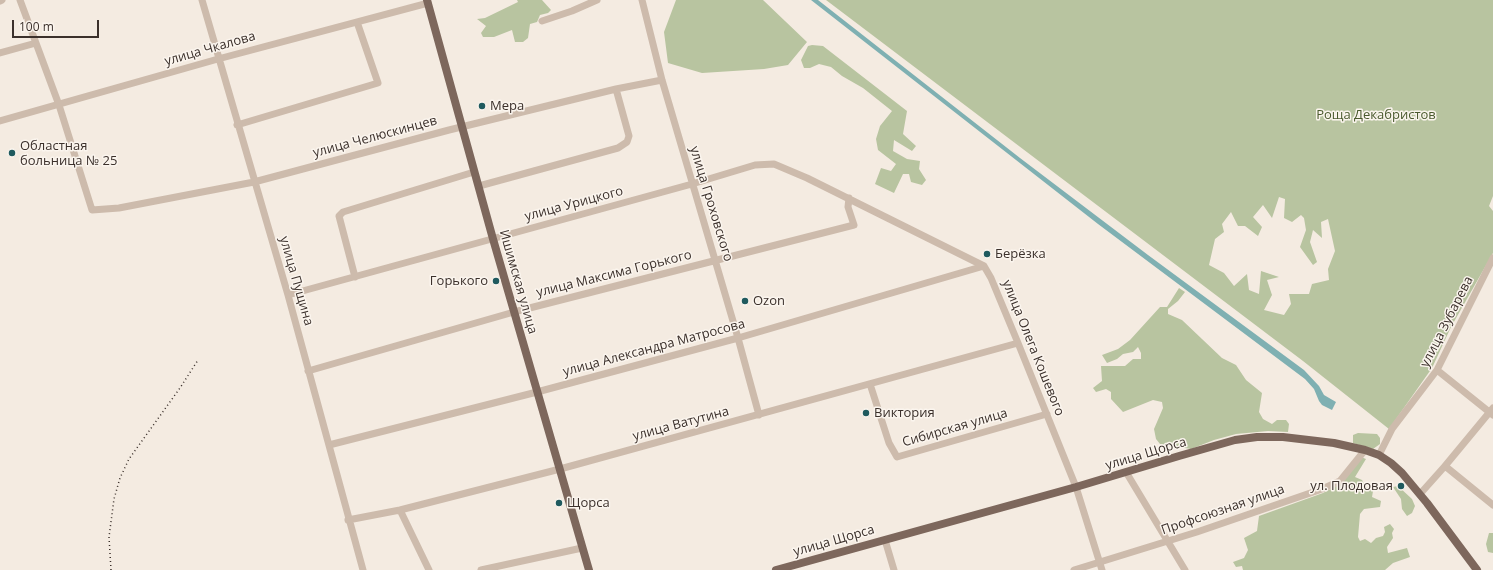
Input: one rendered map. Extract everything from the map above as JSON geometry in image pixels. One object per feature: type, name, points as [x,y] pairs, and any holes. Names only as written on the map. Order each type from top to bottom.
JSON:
[{"type":"main road","name":"Ишимская улица","points":[[427,1],[463,127],[474,172],[588,570]]},
{"type":"main road","name":"улица Щорса","points":[[776,570],[1076,487],[1235,440],[1257,437],[1283,437],[1334,443],[1365,450],[1379,455],[1402,473],[1420,494],[1477,570]]},
{"type":"street","points":[[20,0],[59,104]]},
{"type":"street","name":"улица Пущина","points":[[202,0],[237,125],[288,295],[348,520],[363,570]]},
{"type":"street","points":[[542,21],[572,11],[597,0]]},
{"type":"street","name":"улица Гроховского","points":[[642,0],[662,80],[716,261],[759,415]]},
{"type":"street","name":"улица Чкалова","points":[[0,121],[218,59],[357,22],[427,1]]},
{"type":"street","points":[[237,125],[378,83],[357,22]]},
{"type":"street","points":[[0,53],[36,43]]},
{"type":"street","name":"улица Челюскинцев","points":[[59,104],[92,210],[119,208],[254,182],[463,127],[616,89],[662,80]]},
{"type":"street","points":[[478,186],[618,148],[627,142],[628,136],[616,89]]},
{"type":"street","name":"улица Урицкого","points":[[288,295],[355,278],[755,165],[774,164],[849,198]]},
{"type":"street","points":[[355,278],[339,216],[344,212],[474,172]]},
{"type":"street","points":[[849,198],[984,266]]},
{"type":"street","name":"улица Максима Горького","points":[[308,371],[514,312],[854,225],[848,207],[849,198]]},
{"type":"street","name":"улица Зубарева","points":[[1379,455],[1392,428],[1437,370],[1493,258]]},
{"type":"street","name":"улица Александра Матросова","points":[[329,445],[537,392],[738,338],[984,266]]},
{"type":"street","name":"улица Олега Кошевого","points":[[984,266],[991,278],[1076,487],[1101,567]]},
{"type":"street","name":"улица Ватутина","points":[[348,520],[400,510],[560,469],[1018,343]]},
{"type":"street","points":[[1420,494],[1492,412],[1437,370]]},
{"type":"street","name":"Сибирская улица","points":[[870,384],[889,443],[897,457],[1047,414]]},
{"type":"street","name":"Профсоюзная улица","points":[[1074,570],[1101,567],[1166,541],[1197,532],[1322,489],[1340,481],[1365,450]]},
{"type":"street","points":[[1445,466],[1493,505]]},
{"type":"street","points":[[1126,472],[1166,541],[1185,570]]},
{"type":"street","points":[[400,510],[429,570]]},
{"type":"street","points":[[885,540],[894,570]]},
{"type":"street","points":[[481,570],[582,548]]},
{"type":"green space","points":[[517,0],[542,0],[551,10],[548,13],[540,15],[537,22],[530,24],[528,38],[523,42],[515,42],[512,30],[494,37],[483,37],[481,33],[486,26],[477,19],[485,18],[518,2]]},
{"type":"green space","points":[[676,0],[763,0],[807,42],[788,65],[764,69],[702,73],[668,63],[664,32]]},
{"type":"green space","name":"Роща Декабристов","points":[[826,0],[1493,0],[1493,196],[1489,206],[1493,211],[1493,253],[1451,327],[1432,368],[1389,429],[1303,361]],"holes":[[[1279,197],[1285,199],[1284,218],[1292,222],[1301,215],[1304,218],[1306,230],[1300,247],[1313,265],[1317,262],[1310,242],[1313,230],[1322,238],[1321,222],[1328,219],[1335,251],[1328,269],[1329,280],[1312,284],[1309,294],[1289,294],[1291,304],[1284,315],[1264,310],[1272,295],[1267,280],[1279,277],[1261,271],[1259,294],[1249,290],[1247,274],[1234,286],[1224,273],[1209,265],[1215,239],[1224,232],[1222,224],[1231,212],[1238,226],[1245,226],[1258,236],[1262,227],[1253,217],[1263,205],[1272,218]]]},
{"type":"green space","points":[[808,46],[823,46],[907,111],[903,134],[916,146],[912,151],[894,140],[893,151],[907,159],[920,161],[919,169],[926,180],[922,185],[911,182],[909,174],[903,174],[894,193],[875,184],[881,168],[891,171],[896,164],[878,150],[876,139],[880,126],[892,111],[863,88],[842,76],[831,67],[819,64],[810,68],[804,68],[801,60]]},
{"type":"green space","points":[[1179,288],[1185,292],[1178,301],[1168,309],[1168,314],[1182,320],[1222,358],[1236,365],[1246,380],[1262,393],[1259,412],[1263,419],[1272,424],[1277,420],[1286,420],[1289,424],[1288,432],[1268,431],[1236,434],[1214,440],[1191,449],[1160,444],[1156,439],[1154,429],[1163,408],[1162,402],[1153,400],[1123,412],[1111,399],[1111,392],[1106,389],[1096,392],[1093,388],[1102,381],[1101,366],[1125,366],[1133,359],[1141,359],[1141,353],[1138,347],[1133,352],[1123,354],[1117,359],[1107,363],[1102,355],[1118,349],[1130,340],[1160,307],[1167,307]]},
{"type":"green space","points":[[1358,433],[1377,434],[1380,438],[1380,444],[1373,449],[1353,443],[1353,435]]},
{"type":"green space","points":[[1361,457],[1366,459],[1355,477],[1362,480],[1366,487],[1373,491],[1372,497],[1381,501],[1380,507],[1364,509],[1360,514],[1358,537],[1360,541],[1365,539],[1371,543],[1376,538],[1383,536],[1385,532],[1384,527],[1390,524],[1394,529],[1392,533],[1393,538],[1387,547],[1388,553],[1407,548],[1410,557],[1393,563],[1385,570],[1243,570],[1242,566],[1236,567],[1233,562],[1244,558],[1248,550],[1244,538],[1257,531],[1259,516],[1323,493],[1338,485]]},
{"type":"green space","points":[[1398,486],[1412,499],[1415,506],[1412,513],[1407,516],[1402,509],[1401,499],[1393,487]]},
{"type":"green space","points":[[1489,533],[1493,533],[1493,553],[1488,552],[1486,544]]},
{"type":"water","points":[[811,0],[818,0],[1020,158],[1304,370],[1319,386],[1324,395],[1336,402],[1332,410],[1322,405],[1314,389],[1305,379],[1098,224]]},
{"type":"railway","points":[[111,570],[109,537],[114,499],[120,478],[129,459],[180,388],[198,360]]},
{"type":"place","name":"Мера","points":[[482,106]]},
{"type":"place","name":"Областная больница № 25","points":[[12,153]]},
{"type":"place","name":"Берёзка","points":[[987,254]]},
{"type":"place","name":"Горького","points":[[496,281]]},
{"type":"place","name":"Ozon","points":[[745,301]]},
{"type":"place","name":"Виктория","points":[[866,413]]},
{"type":"place","name":"ул. Плодовая","points":[[1401,486]]},
{"type":"place","name":"Щорса","points":[[559,503]]}]
